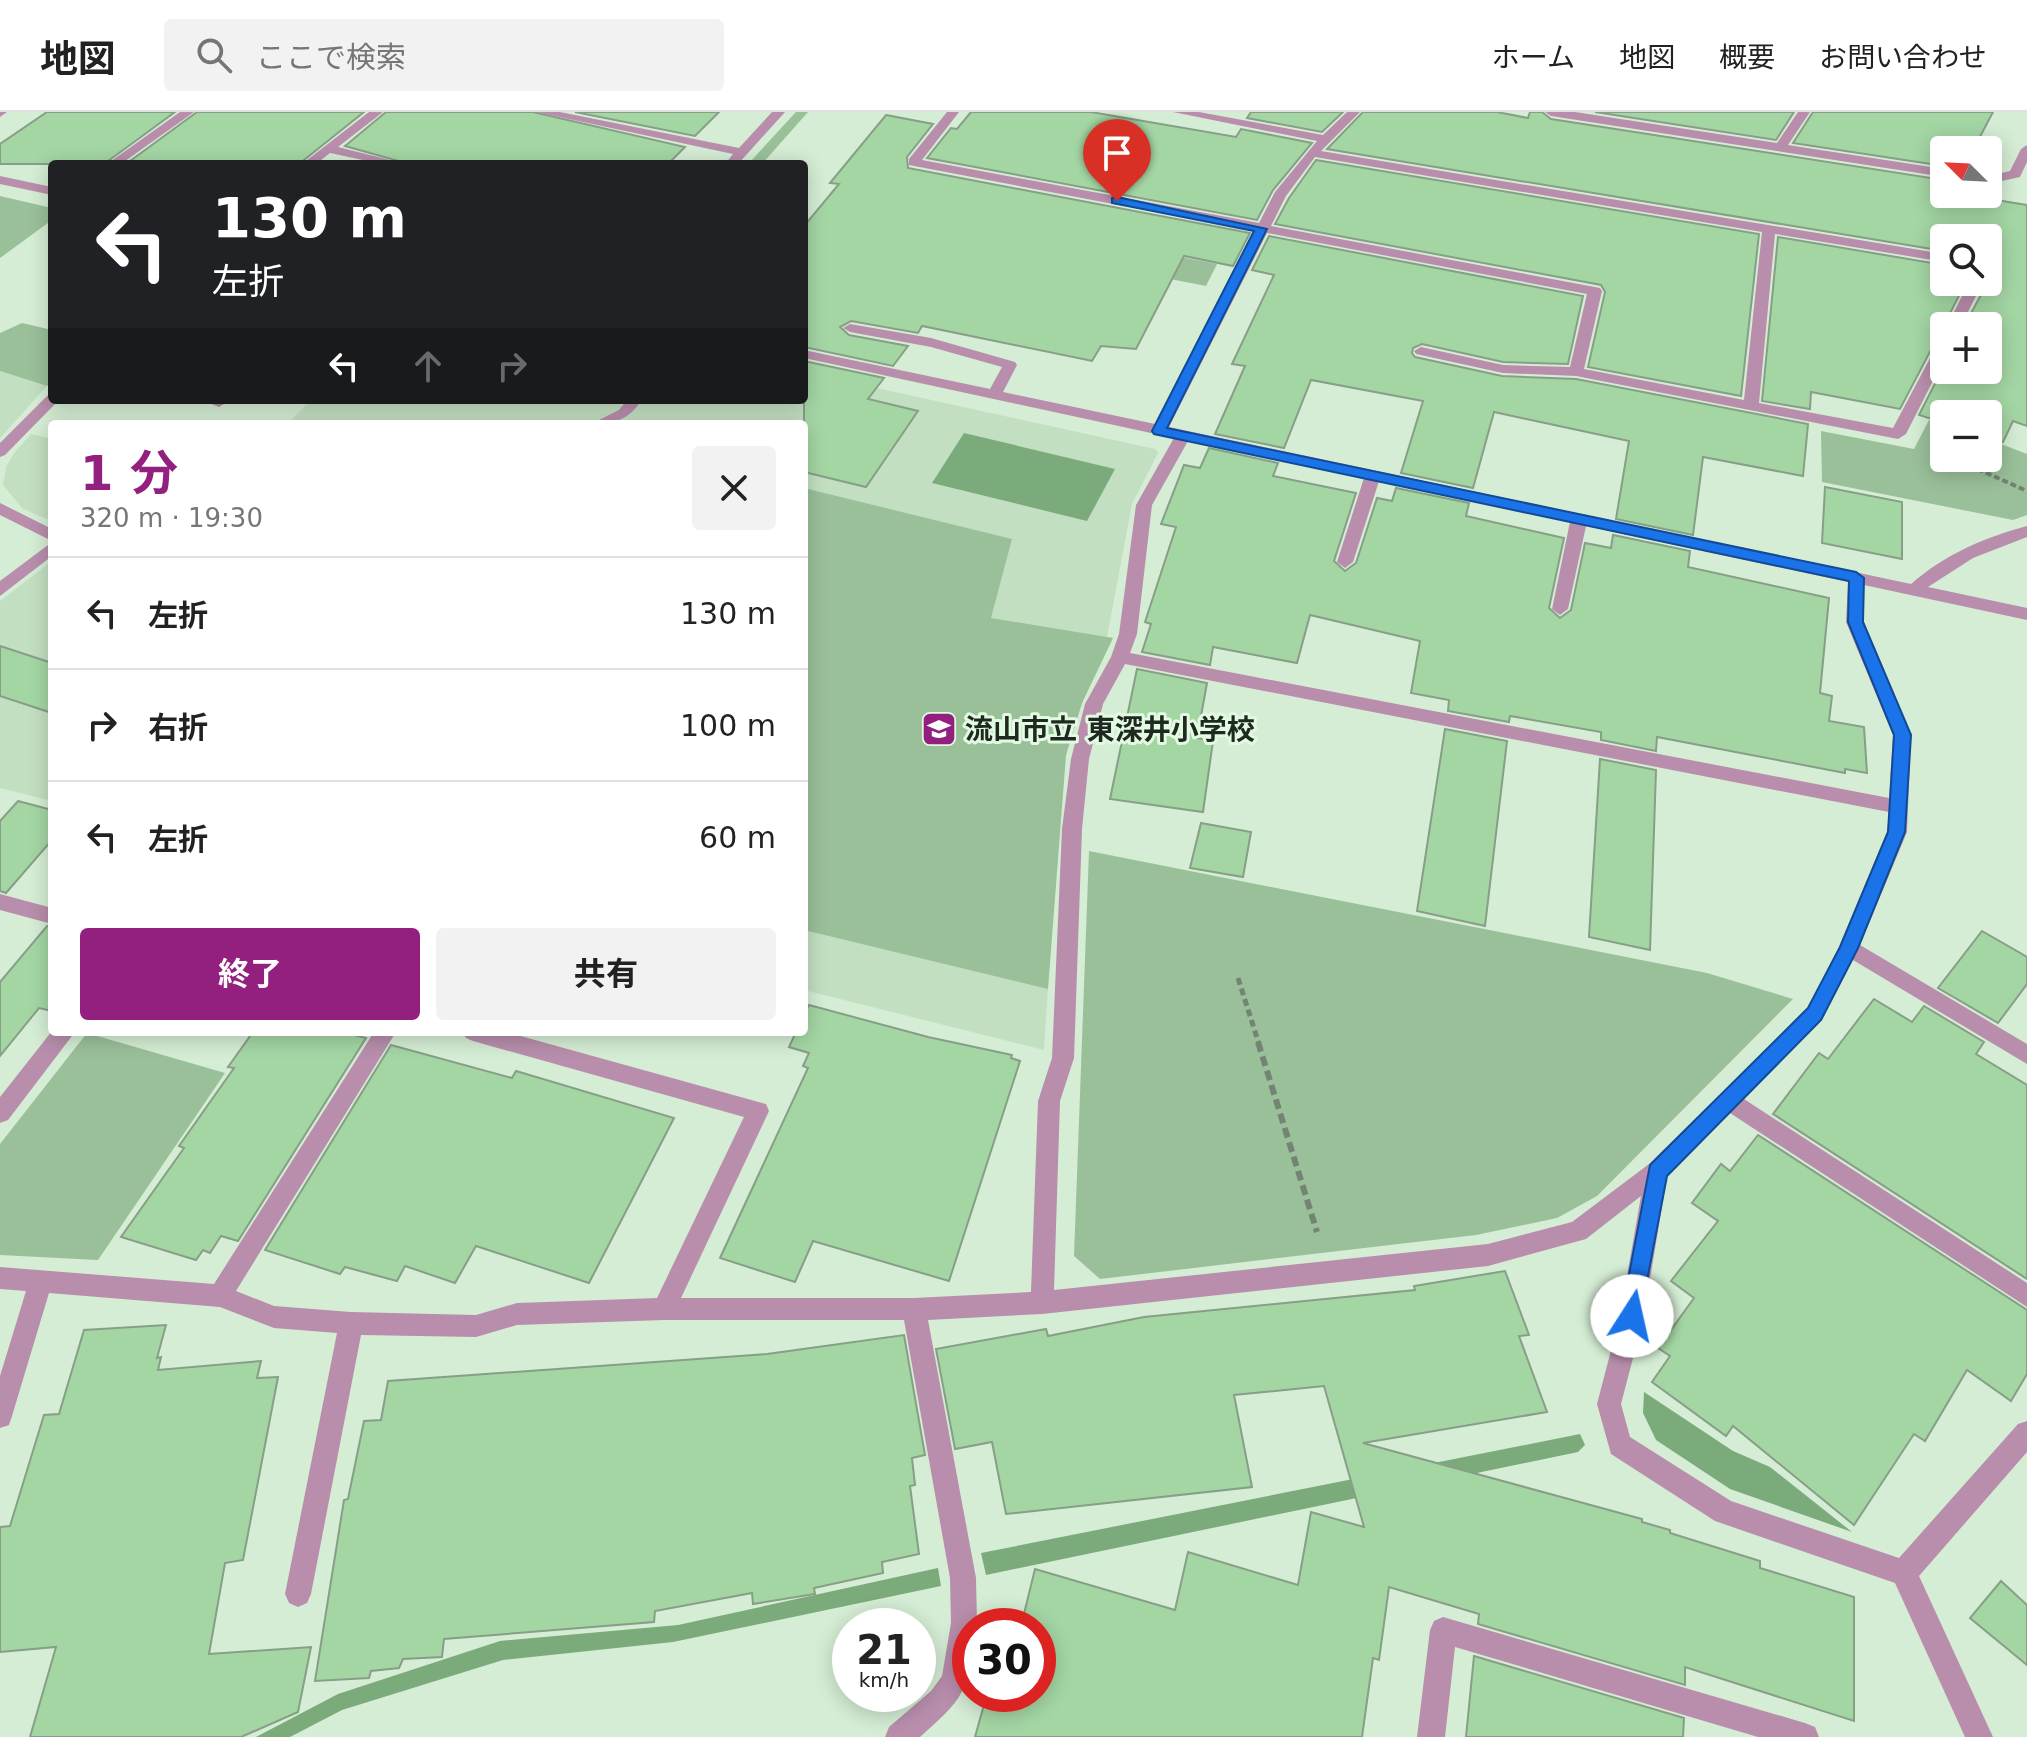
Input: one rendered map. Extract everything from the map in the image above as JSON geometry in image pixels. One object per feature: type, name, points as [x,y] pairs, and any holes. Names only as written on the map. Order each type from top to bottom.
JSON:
[{"type":"street","points":[[119,160],[188,112]]},
{"type":"street","points":[[313,160],[377,112]]},
{"type":"street","points":[[542,112],[742,152]]},
{"type":"street","points":[[735,160],[779,112]]},
{"type":"street","points":[[953,112],[914,162],[1595,291],[1576,372]]},
{"type":"street","points":[[1179,112],[1325,139]]},
{"type":"street","points":[[1159,431],[1280,195],[1312,153],[1354,112]]},
{"type":"street","points":[[1551,112],[1930,171]]},
{"type":"street","points":[[1780,148],[1804,112]]},
{"type":"street","points":[[328,149],[381,160]]},
{"type":"street","points":[[2002,177],[2015,174],[2027,149]]},
{"type":"street","points":[[1312,153],[1930,256]]},
{"type":"street","points":[[0,180],[48,190]]},
{"type":"street","points":[[1751,406],[1769,228]]},
{"type":"street","points":[[850,328],[905,336],[1010,365],[994,395]]},
{"type":"street","points":[[1421,351],[1503,369],[1576,372],[1898,434],[1930,372]]},
{"type":"street","points":[[808,355],[2027,614]]},
{"type":"street","points":[[0,452],[48,403]]},
{"type":"street","points":[[608,420],[624,413],[632,404]]},
{"type":"street","points":[[1042,1303],[1049,1101],[1063,1058],[1072,829],[1080,759],[1094,704],[1120,657],[1128,634],[1144,505],[1183,436]]},
{"type":"street","points":[[1345,562],[1373,476]]},
{"type":"street","points":[[0,508],[48,534]]},
{"type":"street","points":[[1560,609],[1579,519]]},
{"type":"street","points":[[1914,590],[1940,566],[1958,556],[2027,531]]},
{"type":"street","points":[[0,590],[48,550]]},
{"type":"street","points":[[0,1278],[220,1296],[274,1317],[351,1323],[476,1326],[517,1314],[664,1309],[914,1309],[1042,1303],[1488,1255],[1578,1231],[1657,1171],[1815,1014],[1849,948],[1897,832],[1902,735],[1855,622],[1856,578]]},
{"type":"street","points":[[1120,657],[1900,807]]},
{"type":"street","points":[[0,902],[48,915]]},
{"type":"street","points":[[1849,948],[2027,1055]]},
{"type":"street","points":[[0,1113],[61,1036]]},
{"type":"street","points":[[220,1296],[382,1036]]},
{"type":"street","points":[[487,1036],[758,1111],[664,1309]]},
{"type":"street","points":[[1728,1100],[2027,1296]]},
{"type":"street","points":[[1657,1171],[1632,1316],[1609,1404],[1620,1445],[1724,1512],[1904,1573],[1979,1737]]},
{"type":"street","points":[[0,1416],[40,1283]]},
{"type":"street","points":[[899,1737],[941,1701],[955,1681],[964,1623],[963,1578],[914,1309]]},
{"type":"street","points":[[298,1594],[351,1323]]},
{"type":"street","points":[[1904,1573],[2027,1433]]},
{"type":"street","points":[[1431,1737],[1443,1630],[1805,1737]]},
{"type":"path","points":[[1984,472],[2027,491]]},
{"type":"path","points":[[1238,978],[1329,1271]]},
{"type":"shaded area","points":[[796,112],[808,112],[766,160],[752,160]]},
{"type":"shaded area","points":[[0,196],[48,207],[48,223],[0,258]]},
{"type":"shaded area","points":[[999,222],[1217,264],[1206,286],[985,243]]},
{"type":"shaded area","points":[[22,323],[48,329],[47,386],[0,371],[0,333]]},
{"type":"shaded area","points":[[0,371],[47,386],[0,438]]},
{"type":"shaded area","name":"流山市立 東深井小学校","points":[[808,373],[1155,449],[1158,453],[1132,504],[1107,637],[1113,638],[1082,703],[1066,755],[1044,1050],[808,991],[808,420],[291,420],[307,404],[808,404]]},
{"type":"shaded area","points":[[1929,420],[1930,472],[2002,472],[2002,444],[2027,454],[2027,515],[2013,520],[1822,482],[1821,431],[1914,449]]},
{"type":"shaded area","points":[[964,433],[1115,469],[1087,521],[932,483]]},
{"type":"shaded area","points":[[31,434],[48,438],[48,519],[23,509],[3,485],[6,467]]},
{"type":"shaded area","points":[[808,489],[1012,539],[991,618],[1113,638],[1082,703],[1066,755],[1048,989],[808,931]]},
{"type":"shaded area","points":[[48,564],[48,800],[0,788],[0,601]]},
{"type":"shaded area","points":[[1089,851],[1707,973],[1793,999],[1597,1196],[1557,1218],[1476,1235],[1100,1279],[1074,1256]]},
{"type":"shaded area","points":[[85,1036],[97,1036],[225,1073],[98,1260],[0,1255],[0,1144]]},
{"type":"shaded area","points":[[1644,1392],[1733,1451],[1770,1467],[1852,1532],[1730,1489],[1656,1440],[1643,1413]]},
{"type":"shaded area","points":[[1580,1434],[1585,1445],[1578,1452],[986,1575],[981,1553]]},
{"type":"shaded area","points":[[938,1568],[941,1586],[673,1642],[503,1660],[342,1710],[290,1737],[256,1737],[338,1694],[500,1641],[678,1625]]},
{"type":"building","points":[[47,112],[175,112],[109,160],[0,164],[0,144]]},
{"type":"building","points":[[197,112],[364,112],[304,160],[131,160]]},
{"type":"building","points":[[386,112],[533,112],[685,147],[672,160],[395,160],[345,146]]},
{"type":"building","points":[[575,112],[719,112],[695,136]]},
{"type":"building","points":[[971,112],[1091,112],[1236,137],[1241,129],[1312,143],[1273,190],[1257,220],[927,158],[951,128],[957,129]]},
{"type":"building","points":[[1251,112],[1343,112],[1322,132],[1247,118]]},
{"type":"building","points":[[1363,112],[1497,112],[1528,118],[1530,112],[1542,112],[1551,119],[1930,178],[1930,208],[2002,208],[2002,201],[2027,205],[2027,426],[2013,421],[2002,442],[2002,400],[1930,400],[1930,419],[1919,415],[1935,384],[2002,384],[2002,312],[1972,312],[1980,296],[2002,296],[2002,224],[1930,224],[1930,249],[1327,149]]},
{"type":"building","points":[[1595,112],[1794,112],[1776,140]]},
{"type":"building","points":[[1813,112],[1993,112],[1980,136],[1930,136],[1930,164],[1793,143]]},
{"type":"building","points":[[886,115],[933,124],[907,157],[908,168],[1250,233],[1233,266],[1184,256],[1136,349],[1101,346],[1092,361],[922,326],[918,333],[851,321],[840,327],[849,335],[908,346],[893,366],[808,348],[808,221],[839,184],[830,183]]},
{"type":"building","points":[[1316,160],[1759,234],[1741,396],[1588,367],[1605,292],[1601,285],[1275,224]]},
{"type":"building","points":[[1269,236],[1583,296],[1568,364],[1503,362],[1422,344],[1413,348],[1412,353],[1415,357],[1502,376],[1576,379],[1808,424],[1803,476],[1703,457],[1693,535],[1616,519],[1629,441],[1494,412],[1473,488],[1401,473],[1423,401],[1311,380],[1284,448],[1215,434],[1245,366],[1232,364],[1274,275],[1252,270]]},
{"type":"building","points":[[1778,237],[1930,263],[1930,296],[1959,296],[1951,312],[1930,312],[1930,352],[1900,409],[1811,392],[1810,409],[1762,401]]},
{"type":"building","points":[[808,362],[884,378],[868,399],[918,411],[866,487],[808,473],[808,420],[804,420],[804,404],[808,404]]},
{"type":"building","points":[[1209,448],[1278,463],[1273,476],[1356,493],[1334,561],[1345,571],[1356,563],[1377,498],[1392,501],[1396,488],[1469,503],[1466,516],[1564,538],[1549,608],[1560,618],[1571,610],[1585,543],[1611,548],[1613,535],[1690,551],[1688,567],[1829,598],[1820,693],[1832,696],[1829,721],[1864,727],[1867,773],[1845,769],[1845,773],[1657,737],[1656,751],[1601,740],[1601,732],[1510,716],[1509,722],[1448,711],[1449,700],[1411,693],[1420,641],[1310,615],[1297,663],[1213,647],[1210,665],[1142,652],[1151,624],[1145,622],[1176,527],[1161,524],[1184,465],[1200,468]]},
{"type":"building","points":[[1825,487],[1902,502],[1902,559],[1822,543]]},
{"type":"building","points":[[0,646],[48,662],[48,712],[0,696]]},
{"type":"building","points":[[1137,669],[1207,683],[1197,738],[1213,741],[1203,812],[1110,799]]},
{"type":"building","points":[[1445,729],[1507,741],[1485,926],[1417,911]]},
{"type":"building","points":[[1600,759],[1656,770],[1650,950],[1589,937]]},
{"type":"building","points":[[18,801],[48,809],[48,845],[6,893],[0,891],[0,821]]},
{"type":"building","points":[[1201,823],[1251,832],[1243,877],[1190,868]]},
{"type":"building","points":[[48,926],[48,1010],[39,1008],[0,1056],[0,982]]},
{"type":"building","points":[[1982,931],[2027,957],[2027,984],[1998,1023],[1938,988]]},
{"type":"building","points":[[1874,999],[1912,1022],[1924,1006],[1984,1042],[1976,1054],[2027,1085],[2027,1279],[1773,1114],[1819,1053],[1828,1059]]},
{"type":"building","points":[[808,1007],[1012,1055],[1011,1058],[1020,1061],[949,1281],[813,1241],[795,1282],[720,1258],[808,1068],[803,1066],[809,1053],[789,1047],[794,1036],[808,1036]]},
{"type":"building","points":[[250,1036],[366,1038],[238,1241],[221,1236],[210,1253],[203,1250],[196,1260],[121,1237],[184,1148],[179,1146],[234,1068],[228,1067]]},
{"type":"building","points":[[391,1045],[512,1078],[516,1071],[674,1118],[589,1283],[476,1246],[455,1283],[405,1266],[397,1281],[345,1267],[340,1274],[265,1250]]},
{"type":"building","points":[[1758,1135],[2027,1310],[2027,1374],[2011,1401],[1967,1370],[1925,1441],[1914,1434],[1854,1525],[1733,1426],[1726,1436],[1652,1382],[1670,1356],[1658,1348],[1694,1298],[1671,1281],[1718,1221],[1692,1203],[1721,1164],[1730,1171]]},
{"type":"building","points":[[1505,1271],[1529,1335],[1519,1336],[1547,1412],[1363,1443],[1642,1519],[1642,1522],[1670,1530],[1670,1533],[1760,1561],[1760,1568],[1854,1597],[1854,1721],[1685,1667],[1685,1685],[1478,1624],[1479,1614],[1389,1587],[1379,1660],[1373,1658],[1362,1737],[975,1737],[982,1712],[1056,1712],[1056,1608],[1025,1608],[1035,1569],[1175,1610],[1188,1552],[1298,1585],[1311,1512],[1364,1527],[1324,1386],[1234,1395],[1252,1487],[1006,1514],[992,1442],[955,1449],[936,1349],[1046,1329],[1048,1336],[1144,1317],[1415,1290],[1414,1286]]},
{"type":"building","points":[[166,1325],[157,1358],[161,1357],[158,1370],[261,1361],[257,1378],[278,1377],[243,1560],[225,1563],[209,1654],[311,1647],[298,1712],[241,1737],[30,1737],[56,1647],[0,1652],[0,1527],[10,1526],[44,1415],[59,1414],[84,1330]]},
{"type":"building","points":[[904,1335],[925,1455],[912,1458],[915,1485],[910,1486],[919,1554],[882,1562],[883,1573],[814,1588],[815,1594],[753,1604],[752,1593],[655,1611],[654,1622],[444,1639],[442,1657],[403,1659],[399,1668],[371,1671],[369,1678],[315,1681],[344,1500],[348,1499],[364,1421],[381,1420],[388,1381],[767,1354]]},
{"type":"building","points":[[2001,1581],[2027,1605],[2027,1665],[1970,1618]]},
{"type":"building","points":[[1474,1656],[1684,1718],[1683,1737],[1466,1737]]},
{"type":"place","name":"流山市立 東深井小学校","points":[[939,729]]},
{"type":"route","points":[[1117,201],[1261,229],[1159,431],[1856,578],[1855,622],[1902,735],[1897,832],[1849,948],[1815,1014],[1657,1171],[1632,1316]]}]
